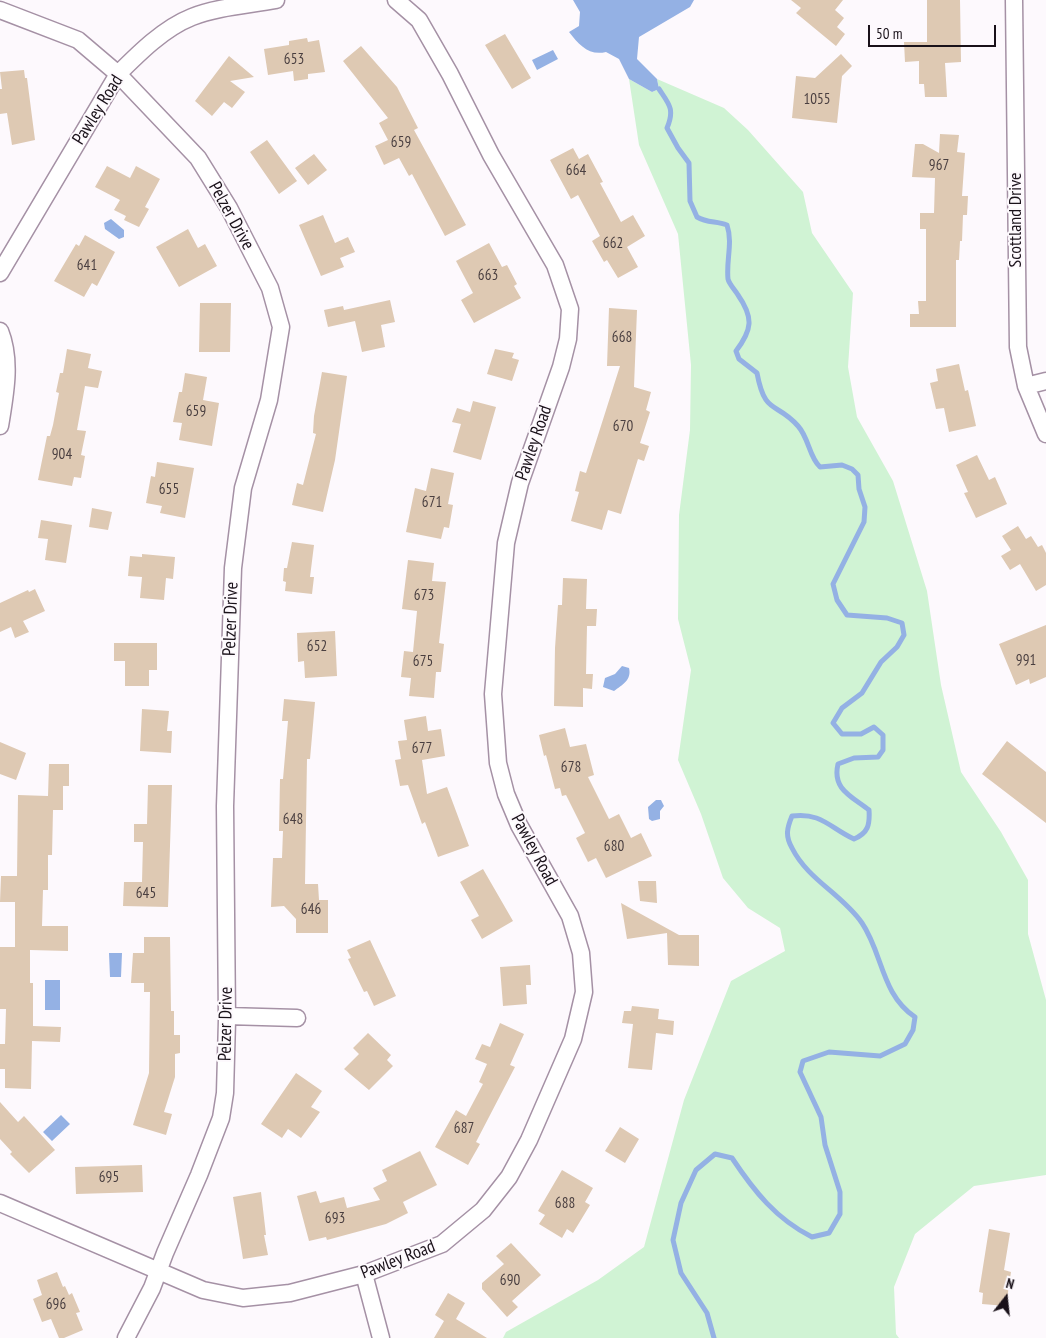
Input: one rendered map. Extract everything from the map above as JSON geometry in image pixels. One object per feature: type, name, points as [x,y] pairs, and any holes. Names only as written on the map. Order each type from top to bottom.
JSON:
[{"type":"street","name":"Pawley Road","points":[[0,273],[118,74],[154,42],[192,17],[276,0]]},
{"type":"street","name":"Pawley Road","points":[[0,1202],[203,1290],[243,1298],[290,1293],[364,1274],[442,1244],[483,1210],[509,1177],[529,1140],[573,1039],[584,992],[581,953],[570,916],[519,825],[506,794],[498,763],[493,694],[506,542],[520,483],[561,367],[568,339],[570,309],[555,265],[491,155],[446,66],[419,20],[396,0]]},
{"type":"street","name":"Scottland Drive","points":[[1014,0],[1016,312],[1018,348],[1026,386],[1046,434]]},
{"type":"street","name":"Pelzer Drive","points":[[0,10],[78,40],[118,74],[198,158],[229,208],[270,288],[281,327],[269,400],[244,488],[233,568],[225,806],[227,1016],[225,1093],[221,1118],[199,1176],[152,1288],[126,1338]]},
{"type":"street","points":[[0,332],[4,342],[7,384],[0,426]]},
{"type":"street","points":[[1026,386],[1046,381]]},
{"type":"street","points":[[227,1016],[297,1018]]},
{"type":"street","points":[[364,1274],[382,1338]]},
{"type":"green space","points":[[629,79],[652,92],[659,89],[657,79],[724,108],[748,130],[803,192],[812,233],[853,293],[848,367],[857,417],[893,481],[927,591],[941,685],[961,772],[1001,832],[1028,880],[1028,934],[1046,1000],[1046,1175],[974,1186],[915,1234],[894,1287],[896,1334],[899,1338],[503,1338],[506,1332],[598,1280],[644,1247],[684,1100],[731,981],[785,951],[780,928],[748,908],[723,878],[701,814],[678,760],[691,670],[678,619],[679,515],[690,430],[691,365],[678,234],[639,145]]},
{"type":"water","points":[[573,0],[694,0],[690,7],[639,37],[637,59],[657,79],[659,89],[652,92],[629,79],[619,59],[606,52],[589,51],[577,41],[569,32],[579,26],[580,12]]},
{"type":"water","points":[[553,50],[558,59],[537,70],[532,60]]},
{"type":"water","points":[[111,219],[124,230],[124,237],[119,239],[105,229],[104,223]]},
{"type":"water","points":[[622,666],[629,668],[630,672],[626,682],[614,691],[603,687],[605,678],[615,674]]},
{"type":"water","points":[[656,800],[661,800],[664,806],[660,811],[660,819],[652,821],[649,819],[648,807]]},
{"type":"water","points":[[109,953],[122,953],[121,977],[110,977]]},
{"type":"water","points":[[45,980],[60,980],[60,1010],[45,1010]]},
{"type":"water","points":[[61,1115],[70,1124],[52,1141],[43,1132]]},
{"type":"building","points":[[791,0],[843,0],[835,10],[844,18],[837,27],[845,34],[836,46],[796,13],[801,8]]},
{"type":"building","points":[[927,0],[960,0],[961,62],[945,63],[947,97],[925,97],[924,84],[919,84],[919,61],[905,62],[904,42],[927,42]]},
{"type":"building","points":[[505,34],[531,78],[512,89],[485,45]]},
{"type":"building","points":[[307,38],[308,42],[319,40],[325,72],[308,74],[308,79],[294,81],[293,71],[268,75],[264,49],[289,45],[289,41]]},
{"type":"building","points":[[361,46],[397,87],[418,128],[414,130],[466,225],[445,236],[412,174],[409,176],[399,158],[384,165],[375,146],[388,140],[379,123],[388,118],[343,61]]},
{"type":"building","points":[[841,54],[852,66],[842,76],[837,123],[792,118],[796,76],[815,78]]},
{"type":"building","points":[[229,56],[254,77],[230,81],[245,92],[232,108],[224,102],[212,116],[195,101]]},
{"type":"building","points":[[24,70],[25,78],[27,78],[35,140],[12,145],[7,113],[0,114],[0,89],[2,89],[0,72]]},
{"type":"building","points":[[940,134],[959,135],[957,152],[965,153],[962,196],[968,196],[967,215],[963,215],[959,260],[956,260],[956,327],[910,327],[910,314],[919,314],[918,301],[926,301],[926,229],[920,229],[920,213],[934,213],[935,178],[912,177],[915,144],[923,144],[939,153]]},
{"type":"building","points":[[267,140],[297,181],[279,194],[250,152]]},
{"type":"building","points":[[573,148],[579,159],[588,154],[603,182],[600,183],[621,222],[633,215],[645,236],[627,247],[638,267],[618,278],[607,260],[604,262],[592,241],[600,236],[578,195],[571,199],[550,160]]},
{"type":"building","points":[[314,154],[327,170],[308,185],[295,168]]},
{"type":"building","points":[[107,166],[130,178],[136,166],[160,179],[145,207],[149,209],[139,227],[124,220],[126,216],[114,210],[120,200],[95,187]]},
{"type":"building","points":[[323,215],[335,243],[348,237],[355,252],[340,258],[344,267],[321,276],[299,225]]},
{"type":"building","points":[[188,229],[198,248],[205,244],[217,266],[179,287],[156,247]]},
{"type":"building","points":[[85,235],[115,252],[97,286],[92,283],[84,297],[54,281],[76,244],[79,246]]},
{"type":"building","points":[[489,243],[502,267],[507,265],[517,284],[514,286],[521,298],[474,323],[461,300],[473,293],[456,261]]},
{"type":"building","points":[[390,300],[395,322],[381,325],[385,347],[362,352],[355,321],[328,327],[324,310],[343,306],[344,310]]},
{"type":"building","points":[[200,303],[231,303],[230,352],[199,352]]},
{"type":"building","points":[[609,308],[637,310],[634,387],[651,392],[646,410],[650,412],[640,443],[649,446],[644,461],[638,459],[621,514],[608,510],[602,530],[571,521],[579,492],[575,491],[580,471],[586,473],[620,366],[607,366]]},
{"type":"building","points":[[67,349],[91,354],[88,368],[102,371],[98,388],[85,386],[77,430],[86,431],[81,455],[85,456],[81,478],[74,477],[72,486],[38,480],[47,436],[50,436],[53,425],[59,393],[56,392],[60,373],[63,373]]},
{"type":"building","points":[[495,349],[514,353],[512,358],[519,360],[512,381],[487,374]]},
{"type":"building","points":[[959,364],[965,391],[968,390],[976,426],[949,432],[944,408],[936,409],[930,383],[938,381],[936,369]]},
{"type":"building","points":[[322,372],[347,376],[335,460],[323,512],[292,505],[297,483],[303,485],[316,434],[313,433],[314,416]]},
{"type":"building","points":[[185,373],[207,377],[203,400],[219,403],[212,446],[179,440],[182,423],[173,422],[179,392],[182,392]]},
{"type":"building","points":[[473,401],[496,407],[481,460],[453,452],[461,424],[452,422],[457,408],[470,412]]},
{"type":"building","points":[[977,455],[989,480],[995,477],[1007,504],[976,518],[964,493],[968,492],[956,465]]},
{"type":"building","points":[[157,462],[194,468],[185,518],[160,513],[162,506],[146,503],[151,476],[155,477]]},
{"type":"building","points":[[431,468],[454,473],[448,504],[453,505],[449,528],[444,527],[441,539],[406,532],[415,488],[426,491]]},
{"type":"building","points":[[92,508],[112,512],[108,530],[89,527]]},
{"type":"building","points":[[41,520],[72,525],[66,563],[45,560],[48,539],[38,538]]},
{"type":"building","points":[[1018,526],[1026,539],[1031,536],[1038,547],[1042,545],[1046,553],[1046,585],[1036,591],[1020,564],[1010,570],[1001,556],[1011,550],[1002,536]]},
{"type":"building","points":[[292,542],[314,545],[310,577],[314,577],[312,594],[285,591],[286,582],[283,581],[284,568],[287,568]]},
{"type":"building","points":[[142,554],[175,557],[173,579],[166,578],[164,600],[140,598],[142,577],[128,576],[130,556],[142,557]]},
{"type":"building","points":[[408,560],[434,563],[432,581],[446,582],[439,643],[444,644],[441,672],[436,672],[434,698],[409,696],[411,678],[401,677],[404,651],[413,652],[417,611],[402,609]]},
{"type":"building","points":[[563,578],[587,579],[586,609],[597,609],[596,626],[587,626],[586,674],[593,674],[592,689],[583,688],[583,707],[554,706],[558,605],[562,605]]},
{"type":"building","points":[[35,589],[45,611],[23,621],[29,632],[15,638],[11,627],[0,632],[0,603],[28,590],[29,592]]},
{"type":"building","points":[[1046,625],[1046,677],[1030,684],[1029,679],[1016,685],[999,644]]},
{"type":"building","points":[[335,631],[337,676],[305,678],[304,661],[298,662],[297,633]]},
{"type":"building","points":[[114,643],[157,643],[157,670],[149,670],[149,686],[125,686],[125,661],[114,661]]},
{"type":"building","points":[[284,699],[315,702],[310,759],[307,759],[305,884],[318,884],[319,900],[328,900],[328,933],[296,933],[296,919],[284,906],[271,907],[273,858],[282,858],[283,831],[279,831],[280,779],[283,779],[288,721],[282,721]]},
{"type":"building","points":[[142,709],[169,711],[167,731],[172,731],[171,753],[140,751]]},
{"type":"building","points":[[426,716],[428,731],[441,729],[445,756],[422,760],[427,794],[447,787],[469,846],[438,857],[425,822],[422,824],[408,785],[400,786],[395,760],[401,759],[398,741],[407,740],[404,720]]},
{"type":"building","points":[[565,728],[570,747],[586,744],[594,775],[588,777],[609,819],[619,814],[631,838],[641,833],[652,856],[606,878],[596,858],[588,862],[576,838],[585,833],[566,795],[562,796],[560,788],[555,789],[546,755],[544,756],[539,735]]},
{"type":"building","points":[[1007,741],[1046,772],[1046,823],[982,774]]},
{"type":"building","points":[[0,742],[26,753],[16,780],[0,774]]},
{"type":"building","points":[[49,764],[69,764],[69,786],[63,786],[63,810],[53,810],[52,855],[48,855],[48,890],[43,890],[42,926],[68,926],[68,951],[30,950],[30,983],[33,983],[33,1026],[61,1027],[60,1042],[32,1041],[31,1089],[5,1088],[5,1069],[0,1069],[0,1044],[5,1044],[6,1009],[0,1009],[0,947],[15,947],[15,902],[0,902],[1,876],[17,876],[18,795],[48,796]]},
{"type":"building","points":[[148,785],[172,785],[168,907],[123,906],[124,882],[142,882],[143,842],[134,842],[134,824],[147,824]]},
{"type":"building","points":[[483,869],[513,921],[482,939],[471,920],[479,916],[460,882]]},
{"type":"building","points":[[638,881],[656,881],[657,903],[640,901]]},
{"type":"building","points":[[621,903],[679,935],[699,935],[699,966],[668,965],[667,933],[627,939]]},
{"type":"building","points":[[144,937],[170,937],[171,1011],[174,1011],[174,1035],[180,1035],[180,1053],[175,1054],[175,1077],[164,1112],[172,1114],[166,1135],[133,1125],[149,1073],[150,992],[144,992],[144,983],[131,983],[133,953],[144,953]]},
{"type":"building","points":[[370,940],[396,996],[374,1006],[367,991],[364,992],[348,959],[351,958],[347,950]]},
{"type":"building","points":[[530,965],[531,985],[526,985],[527,1004],[503,1006],[500,967]]},
{"type":"building","points":[[632,1006],[659,1009],[658,1019],[674,1021],[673,1035],[656,1033],[652,1070],[628,1068],[633,1024],[622,1023],[624,1011],[631,1011]]},
{"type":"building","points":[[500,1023],[524,1034],[510,1065],[515,1067],[476,1142],[480,1144],[468,1165],[435,1147],[456,1110],[466,1116],[483,1084],[479,1082],[487,1064],[475,1059],[482,1044],[490,1047]]},
{"type":"building","points":[[368,1033],[391,1055],[387,1060],[393,1066],[369,1090],[344,1069],[359,1054],[353,1048]]},
{"type":"building","points":[[296,1073],[322,1091],[311,1107],[320,1112],[301,1138],[288,1129],[282,1138],[261,1124]]},
{"type":"building","points":[[0,1102],[18,1122],[24,1116],[55,1150],[29,1173],[10,1154],[12,1152],[0,1139]]},
{"type":"building","points":[[620,1127],[639,1139],[625,1163],[605,1151]]},
{"type":"building","points":[[420,1151],[437,1185],[403,1202],[408,1213],[386,1224],[327,1240],[326,1237],[309,1241],[297,1196],[316,1191],[320,1203],[344,1197],[347,1208],[380,1200],[373,1188],[387,1181],[382,1170]]},
{"type":"building","points":[[142,1165],[143,1192],[76,1194],[75,1167]]},
{"type":"building","points":[[562,1170],[593,1188],[585,1202],[590,1205],[573,1233],[567,1229],[562,1238],[539,1224],[545,1215],[538,1211]]},
{"type":"building","points":[[261,1192],[266,1235],[264,1235],[268,1255],[243,1259],[233,1197]]},
{"type":"building","points":[[989,1229],[1010,1233],[1004,1270],[1011,1272],[1006,1306],[982,1304],[983,1293],[979,1292]]},
{"type":"building","points":[[511,1243],[541,1275],[512,1301],[518,1307],[507,1317],[482,1289],[482,1283],[504,1264],[496,1256]]},
{"type":"building","points":[[57,1272],[63,1287],[65,1286],[69,1295],[72,1293],[80,1312],[76,1313],[83,1330],[64,1338],[59,1338],[51,1319],[42,1322],[33,1299],[42,1295],[37,1280]]},
{"type":"building","points":[[448,1293],[465,1303],[456,1319],[487,1338],[434,1338],[444,1321],[435,1315]]},
{"type":"waterway","points":[[659,89],[671,111],[667,128],[689,163],[690,201],[697,217],[727,225],[729,232],[728,279],[747,310],[749,317],[748,330],[736,351],[739,359],[757,373],[760,387],[768,402],[790,418],[802,431],[813,458],[820,467],[842,465],[852,469],[858,475],[859,489],[865,507],[864,522],[833,584],[837,600],[847,615],[887,618],[902,623],[904,635],[897,647],[881,662],[862,693],[842,708],[833,723],[842,734],[861,734],[874,727],[883,735],[883,750],[878,757],[854,758],[838,764],[837,773],[840,786],[869,810],[867,828],[854,839],[811,816],[792,816],[789,824],[788,840],[807,869],[845,904],[862,923],[869,935],[895,997],[915,1017],[913,1030],[905,1044],[880,1056],[829,1052],[803,1061],[800,1072],[821,1117],[825,1145],[840,1192],[840,1214],[829,1233],[812,1237],[787,1222],[757,1193],[732,1158],[715,1154],[696,1170],[681,1203],[673,1240],[681,1273],[707,1313],[714,1338]]}]
